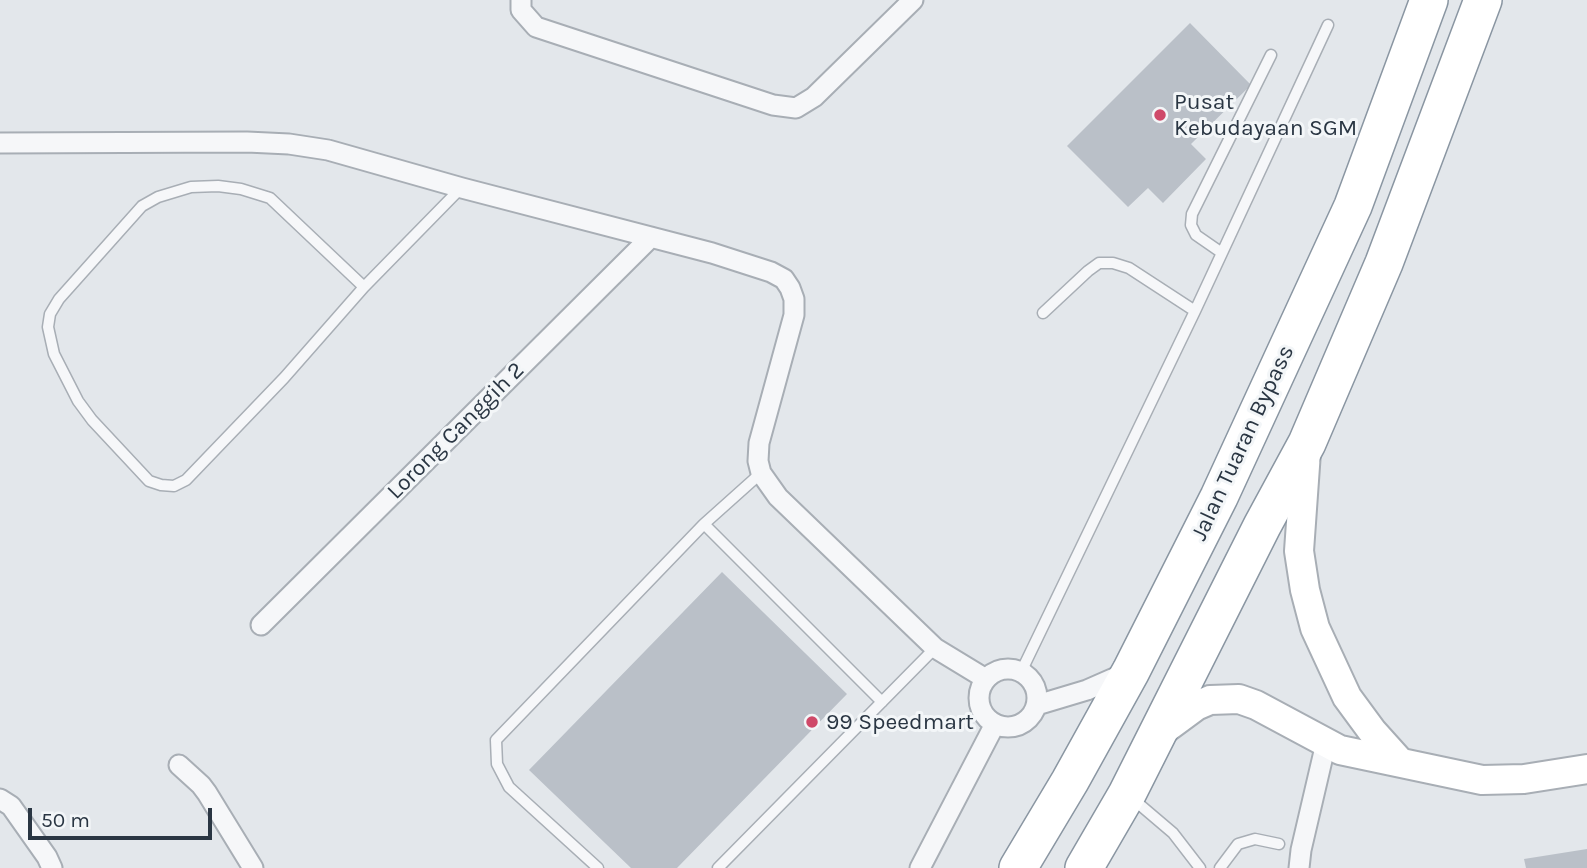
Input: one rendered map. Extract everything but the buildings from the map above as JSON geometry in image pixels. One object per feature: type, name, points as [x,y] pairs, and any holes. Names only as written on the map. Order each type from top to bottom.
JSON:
[{"type":"highway","name":"Jalan Tuaran Bypass","points":[[1018,868],[1131,671],[1219,497],[1353,206],[1429,0]]},
{"type":"highway","points":[[1084,868],[1127,794],[1262,526],[1307,443],[1384,263],[1483,0]]},
{"type":"main road","points":[[1307,443],[1299,551],[1315,628],[1347,697],[1399,761]]},
{"type":"main road","points":[[1156,735],[1196,706],[1210,700],[1239,699],[1256,705],[1340,750],[1482,780],[1524,779],[1587,769]]},
{"type":"street","points":[[521,0],[521,10],[536,27],[773,105],[796,108],[814,97],[913,0]]},
{"type":"street","points":[[0,143],[247,142],[289,144],[328,150],[712,253],[771,272],[784,279],[794,299],[794,315],[759,443],[758,461],[761,474],[778,497],[936,648],[986,679]]},
{"type":"street","name":"Lorong Canggih 2","points":[[261,625],[651,237]]},
{"type":"street","points":[[1002,669],[1021,672],[1035,686],[1038,695],[1034,713],[1021,725],[1003,727],[995,724],[988,719],[979,704],[981,687],[986,679],[1002,669]]},
{"type":"street","points":[[1037,705],[1087,690],[1131,671]]},
{"type":"street","points":[[920,868],[995,724]]},
{"type":"street","points":[[1299,868],[1326,743]]},
{"type":"street","points":[[179,765],[207,793],[253,868]]},
{"type":"street","points":[[0,799],[11,806],[52,868]]},
{"type":"lane","points":[[1021,672],[1195,311],[1328,25]]},
{"type":"lane","points":[[1222,253],[1196,235],[1191,225],[1192,214],[1271,55]]},
{"type":"lane","points":[[364,287],[270,198],[241,189],[191,187],[158,197],[142,206],[59,299],[50,314],[48,327],[54,354],[78,401],[92,420],[149,481],[174,486],[186,480],[284,378],[364,287],[462,188]]},
{"type":"lane","points":[[1043,313],[1099,263],[1113,263],[1129,268],[1195,311]]},
{"type":"lane","points":[[598,868],[509,788],[497,764],[496,740],[704,524],[761,474]]},
{"type":"lane","points":[[704,524],[882,702]]},
{"type":"lane","points":[[718,868],[936,648]]},
{"type":"lane","points":[[1127,794],[1173,833],[1200,868]]},
{"type":"lane","points":[[1220,868],[1238,844],[1255,839],[1279,844]]},
{"type":"place","name":"Pusat Kebudayaan SGM","points":[[1160,115]]},
{"type":"place","name":"99 Speedmart","points":[[812,722]]}]
